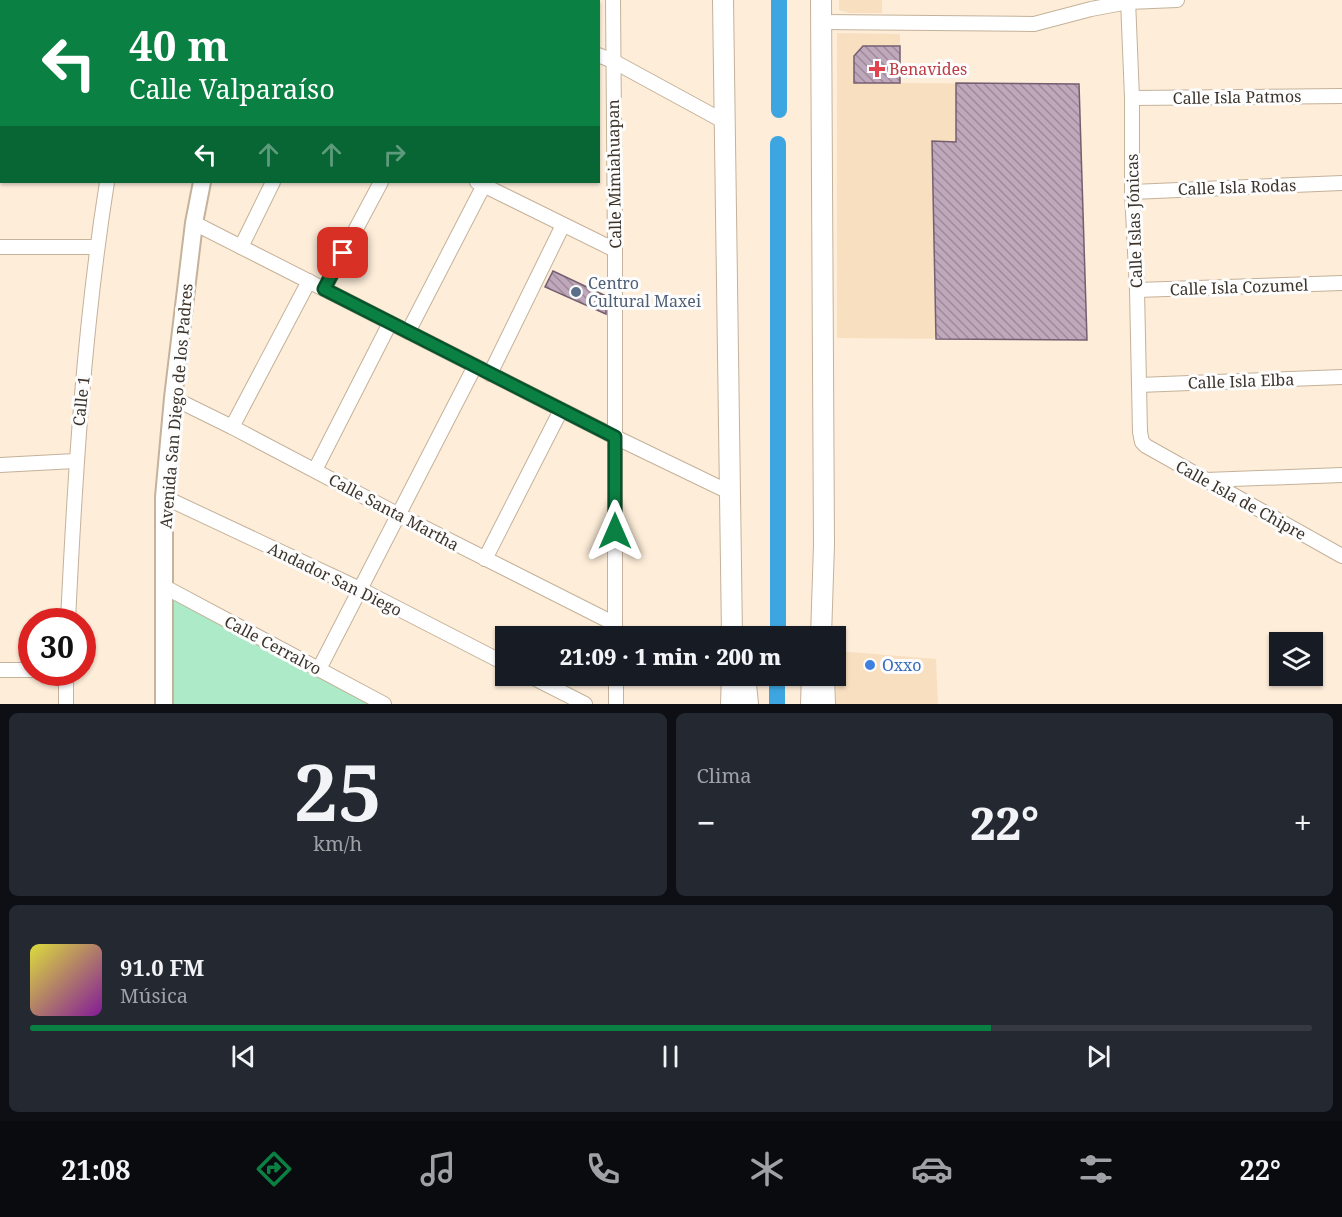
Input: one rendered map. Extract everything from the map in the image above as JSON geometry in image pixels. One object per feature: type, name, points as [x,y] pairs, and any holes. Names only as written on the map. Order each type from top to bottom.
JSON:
[{"type":"main road","points":[[723,0],[732,626]]},
{"type":"main road","points":[[821,0],[824,545],[821,626]]},
{"type":"main road","points":[[733,587],[740,626]]},
{"type":"main road","points":[[731,704],[732,686]]},
{"type":"main road","points":[[746,686],[748,704]]},
{"type":"main road","points":[[811,704],[812,686]]},
{"type":"main road","points":[[824,686],[825,704]]},
{"type":"street","name":"Calle Mimiahuapan","points":[[613,0],[615,626]]},
{"type":"street","points":[[821,22],[1035,24],[1128,1],[1177,0]]},
{"type":"street","name":"Calle Islas Jónicas","points":[[1128,1],[1132,98],[1132,192],[1142,442]]},
{"type":"street","points":[[600,56],[613,60],[724,122]]},
{"type":"street","name":"Calle Isla Patmos","points":[[1132,98],[1342,96]]},
{"type":"street","name":"Calle 1","points":[[69,608],[75,461],[97,247],[107,183]]},
{"type":"street","name":"Avenida San Diego de los Padres","points":[[164,704],[164,498],[173,398],[194,223],[202,183]]},
{"type":"street","points":[[241,247],[273,183]]},
{"type":"street","points":[[324,289],[380,183]]},
{"type":"street","points":[[408,332],[480,183],[615,250]]},
{"type":"street","name":"Calle Isla Rodas","points":[[1132,192],[1342,183]]},
{"type":"street","points":[[194,223],[561,410],[729,492]]},
{"type":"street","points":[[490,374],[563,225]]},
{"type":"street","points":[[0,247],[97,247]]},
{"type":"street","points":[[232,427],[309,281]]},
{"type":"street","name":"Calle Isla Cozumel","points":[[1137,291],[1342,283]]},
{"type":"street","points":[[315,470],[390,323]]},
{"type":"street","points":[[319,669],[475,366]]},
{"type":"street","name":"Calle Isla Elba","points":[[1139,385],[1342,377]]},
{"type":"street","name":"Calle Santa Martha","points":[[173,398],[485,559],[608,626]]},
{"type":"street","points":[[485,559],[561,410]]},
{"type":"street","name":"Calle Isla de Chipre","points":[[1142,442],[1205,480],[1342,556]]},
{"type":"street","points":[[0,465],[75,461]]},
{"type":"street","points":[[1205,480],[1342,475]]},
{"type":"street","name":"Andador San Diego","points":[[164,498],[360,589],[495,657]]},
{"type":"street","name":"Calle Cerralvo","points":[[163,586],[384,704]]},
{"type":"street","points":[[0,670],[18,670]]},
{"type":"street","points":[[66,686],[66,704]]},
{"type":"street","points":[[550,686],[585,704]]},
{"type":"street","points":[[616,686],[616,704]]},
{"type":"shaded area","points":[[839,0],[882,0],[882,13],[849,13],[839,10]]},
{"type":"shaded area","points":[[837,33],[900,34],[900,83],[1079,84],[1087,340],[837,338]]},
{"type":"shaded area","points":[[846,652],[936,659],[938,704],[836,704],[836,686],[846,686]]},
{"type":"green space","points":[[169,595],[370,704],[170,704]]},
{"type":"building","name":"Benavides","points":[[863,46],[900,46],[900,83],[854,83],[854,56]]},
{"type":"building","points":[[956,83],[1079,84],[1087,340],[936,339],[932,141],[956,142]]},
{"type":"building","name":"Centro Cultural Maxei","points":[[553,271],[606,296],[606,314],[545,287]]},
{"type":"waterway","points":[[779,0],[779,110]]},
{"type":"waterway","points":[[778,144],[778,626]]},
{"type":"waterway","points":[[777,686],[777,704]]},
{"type":"place","name":"Benavides","points":[[877,69]]},
{"type":"place","name":"Centro Cultural Maxei","points":[[576,292]]},
{"type":"place","name":"Oxxo","points":[[870,665]]},
{"type":"route","points":[[343,253],[324,289],[615,437],[615,531]]}]
